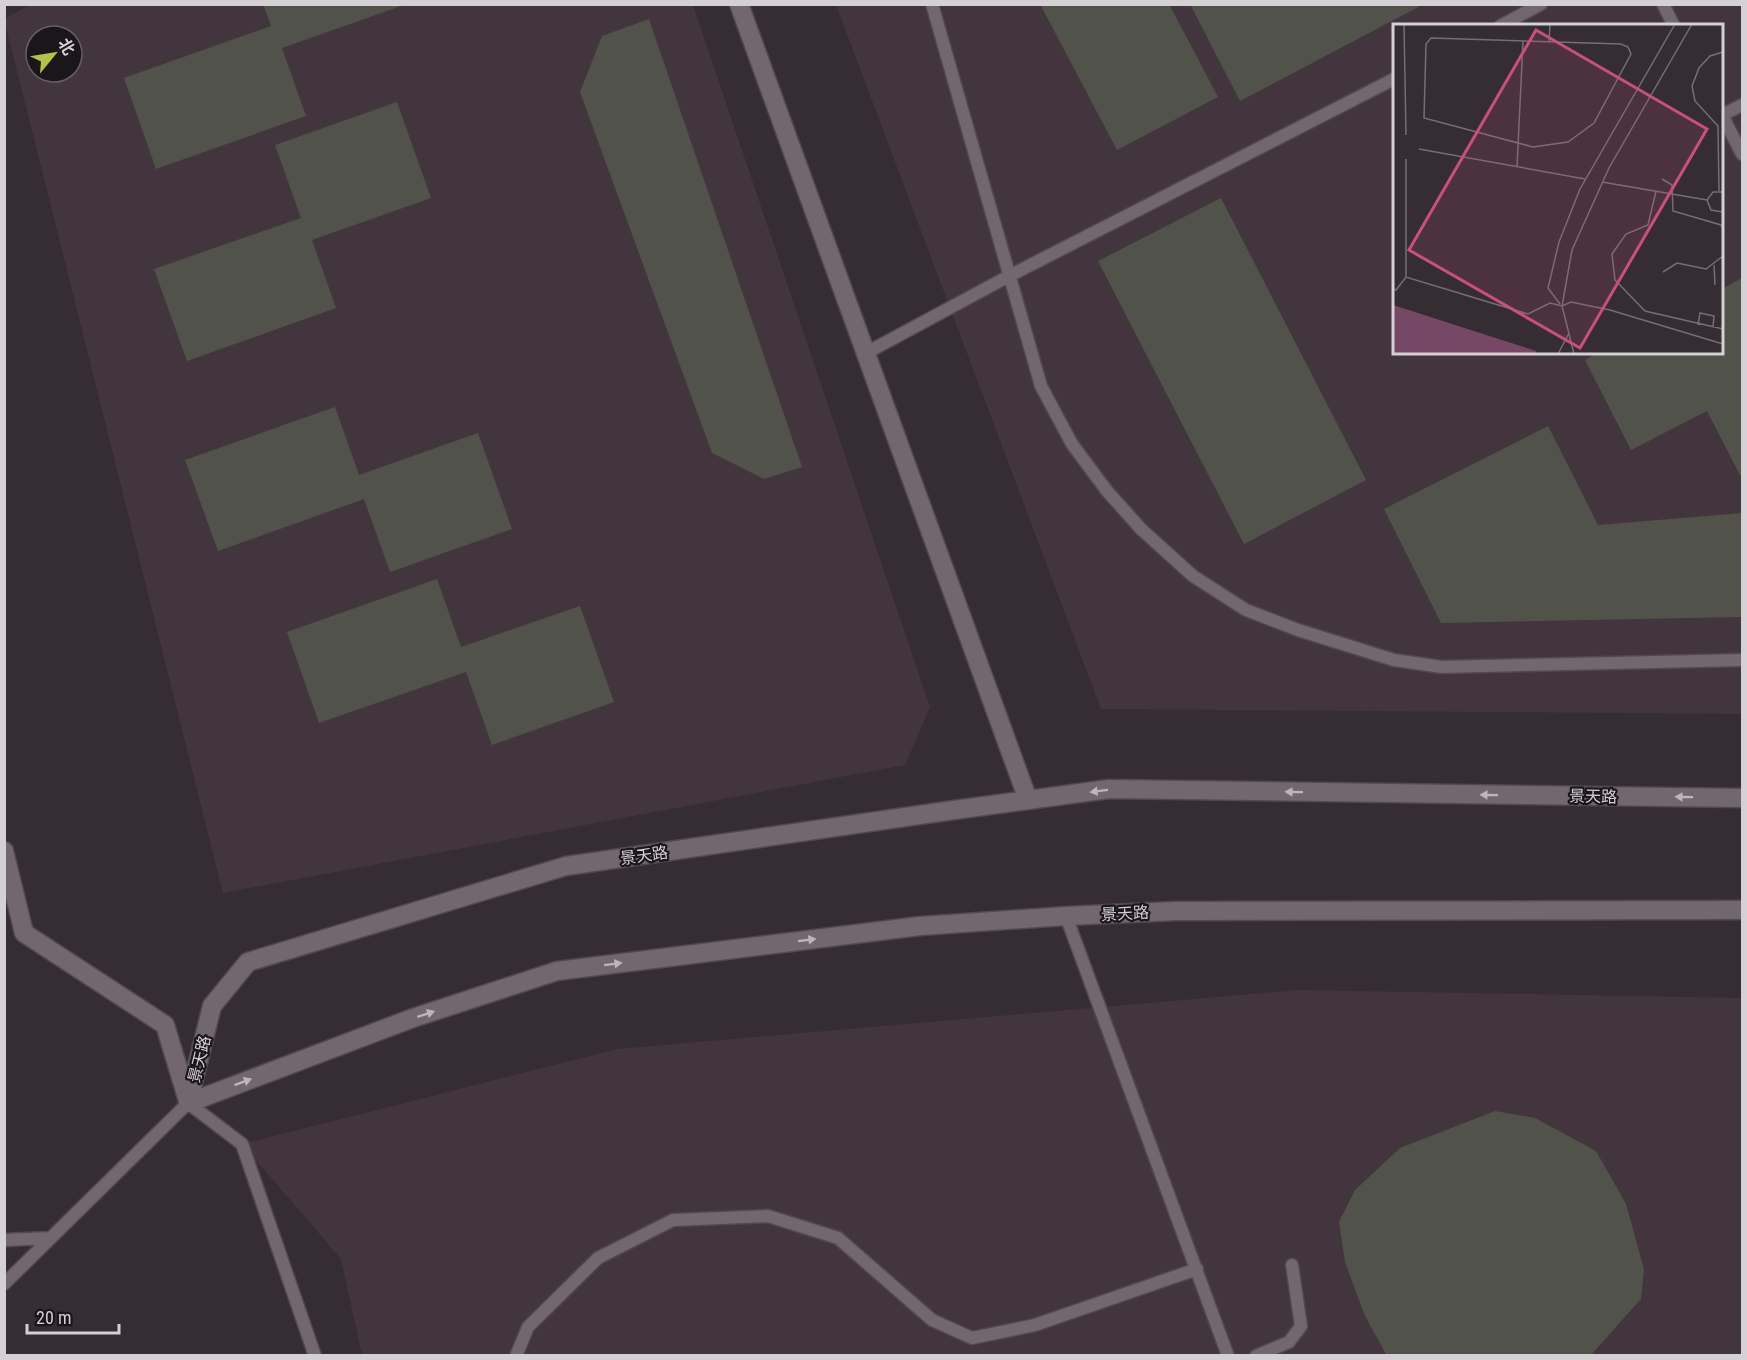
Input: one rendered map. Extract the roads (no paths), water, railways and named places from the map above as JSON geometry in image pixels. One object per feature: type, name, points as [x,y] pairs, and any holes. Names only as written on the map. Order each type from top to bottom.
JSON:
[{"type":"street","points":[[740,4],[1029,800]]},
{"type":"street","name":"景天路","points":[[188,1103],[212,1006],[248,962],[566,866],[1109,789],[1743,798]]},
{"type":"street","points":[[4,851],[24,933],[165,1025],[188,1103]]},
{"type":"street","name":"景天路","points":[[188,1103],[413,1018],[557,971],[920,926],[1176,910],[1743,910]]},
{"type":"lane","points":[[932,4],[1041,386],[1072,444],[1107,491],[1141,529],[1193,576],[1246,610],[1298,630],[1394,660],[1442,667],[1743,660]]},
{"type":"lane","points":[[1504,24],[1541,4]]},
{"type":"lane","points":[[1663,4],[1673,24]]},
{"type":"lane","points":[[866,353],[1009,276],[1393,80]]},
{"type":"lane","points":[[1723,115],[1743,105]]},
{"type":"lane","points":[[1723,117],[1743,154]]},
{"type":"lane","points":[[1066,916],[1228,1356]]},
{"type":"lane","points":[[4,1284],[188,1103],[242,1144],[315,1356]]},
{"type":"lane","points":[[516,1356],[528,1327],[598,1258],[673,1220],[768,1216],[838,1238],[932,1320],[972,1338],[1035,1324],[1197,1269]]},
{"type":"lane","points":[[4,1240],[51,1238]]},
{"type":"lane","points":[[1256,1356],[1289,1342],[1301,1326],[1292,1264]]}]
